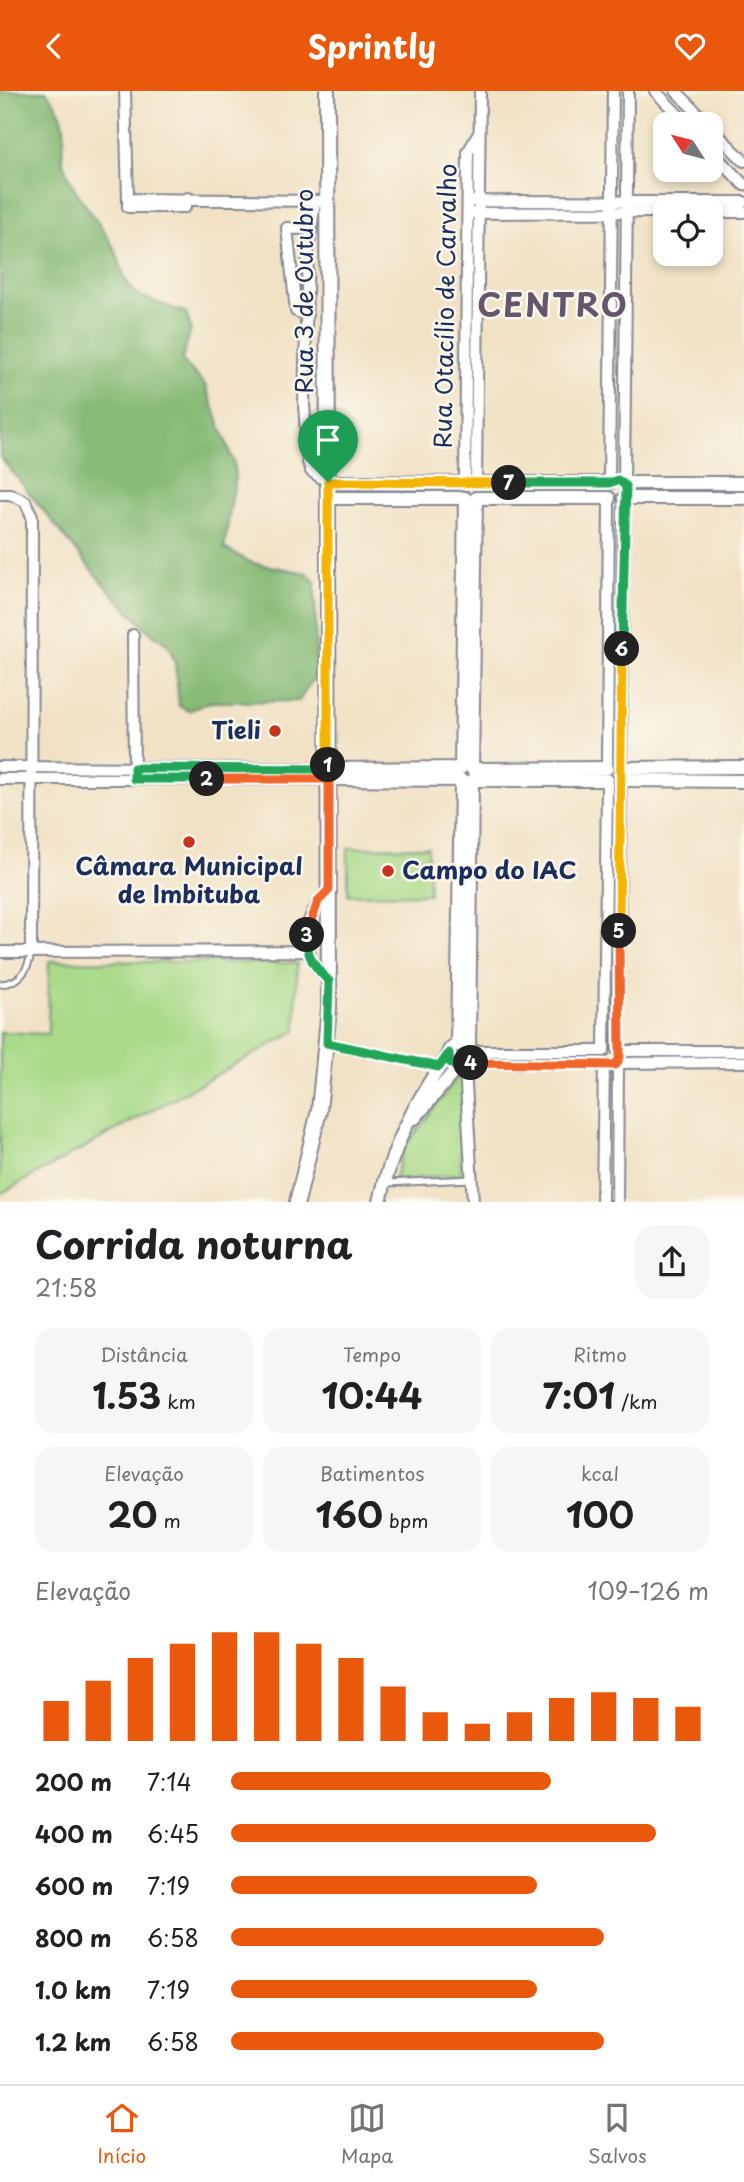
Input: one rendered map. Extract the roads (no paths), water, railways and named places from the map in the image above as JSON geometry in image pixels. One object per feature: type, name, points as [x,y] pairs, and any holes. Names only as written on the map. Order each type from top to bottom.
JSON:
[{"type":"main road","name":"Rua 3 de Outubro","points":[[297,1202],[319,1111],[327,1043],[329,981],[329,403],[322,201],[327,91]]},
{"type":"street","points":[[125,91],[128,199],[322,201],[310,229],[303,352],[304,404],[308,462],[311,471],[328,482],[609,483],[618,480],[624,483],[744,484]]},
{"type":"street","name":"Rua Otacílio de Carvalho","points":[[470,483],[474,207],[468,152],[479,133],[480,91]]},
{"type":"street","points":[[603,1202],[609,498],[606,489],[609,483],[613,91]]},
{"type":"street","points":[[617,1202],[624,498],[627,489],[624,483],[628,91]]},
{"type":"street","points":[[655,91],[675,112]]},
{"type":"street","points":[[676,91],[696,112]]},
{"type":"street","points":[[613,131],[628,132]]},
{"type":"street","points":[[723,139],[744,161]]},
{"type":"street","points":[[723,163],[744,185]]},
{"type":"street","points":[[723,204],[744,202]]},
{"type":"street","points":[[474,207],[653,206]]},
{"type":"street","points":[[627,207],[653,210]]},
{"type":"street","points":[[723,212],[744,212]]},
{"type":"street","points":[[307,315],[296,311],[287,228],[310,229]]},
{"type":"street","points":[[612,255],[626,256]]},
{"type":"street","points":[[611,314],[626,314]]},
{"type":"street","points":[[610,399],[625,399]]},
{"type":"street","points":[[304,404],[329,403]]},
{"type":"street","points":[[394,482],[395,498]]},
{"type":"street","points":[[470,483],[480,491],[470,498]]},
{"type":"street","points":[[527,483],[527,498]]},
{"type":"street","points":[[714,484],[715,498]]},
{"type":"street","points":[[0,494],[10,494],[25,501],[32,516],[31,952]]},
{"type":"street","points":[[329,498],[609,498],[618,501],[624,498],[744,498]]},
{"type":"street","points":[[470,498],[463,1056],[473,1202]]},
{"type":"street","points":[[133,635],[134,773]]},
{"type":"street","points":[[607,774],[612,765],[621,774],[709,774],[744,767]]},
{"type":"street","points":[[0,767],[134,773],[607,774]]},
{"type":"street","points":[[0,779],[134,773]]},
{"type":"street","points":[[709,774],[744,781]]},
{"type":"street","points":[[329,890],[318,901],[312,916],[306,951],[315,968],[329,981]]},
{"type":"street","points":[[0,952],[306,951]]},
{"type":"street","points":[[463,1056],[528,1063],[604,1057],[611,1048],[618,1057]]},
{"type":"street","points":[[380,1202],[383,1184],[401,1135],[439,1067],[463,1056],[528,1051],[604,1057],[611,1066],[618,1057]]},
{"type":"street","points":[[528,1051],[528,1063]]},
{"type":"street","points":[[691,1057],[744,1051]]},
{"type":"street","points":[[401,1135],[463,1056]]},
{"type":"street","points":[[618,1057],[691,1057],[744,1062]]},
{"type":"street","points":[[603,1162],[617,1161]]},
{"type":"lane","points":[[0,984],[20,978],[29,967],[31,952]]},
{"type":"lane","points":[[327,1043],[439,1067]]},
{"type":"lane","points":[[383,1184],[471,1179]]},
{"type":"place","name":"Tieli","points":[[275,731]]},
{"type":"place","name":"Câmara Municipal de Imbituba","points":[[189,842]]},
{"type":"place","name":"Campo do IAC","points":[[388,871]]},
{"type":"district","name":"CENTRO","points":[[553,306]]}]
